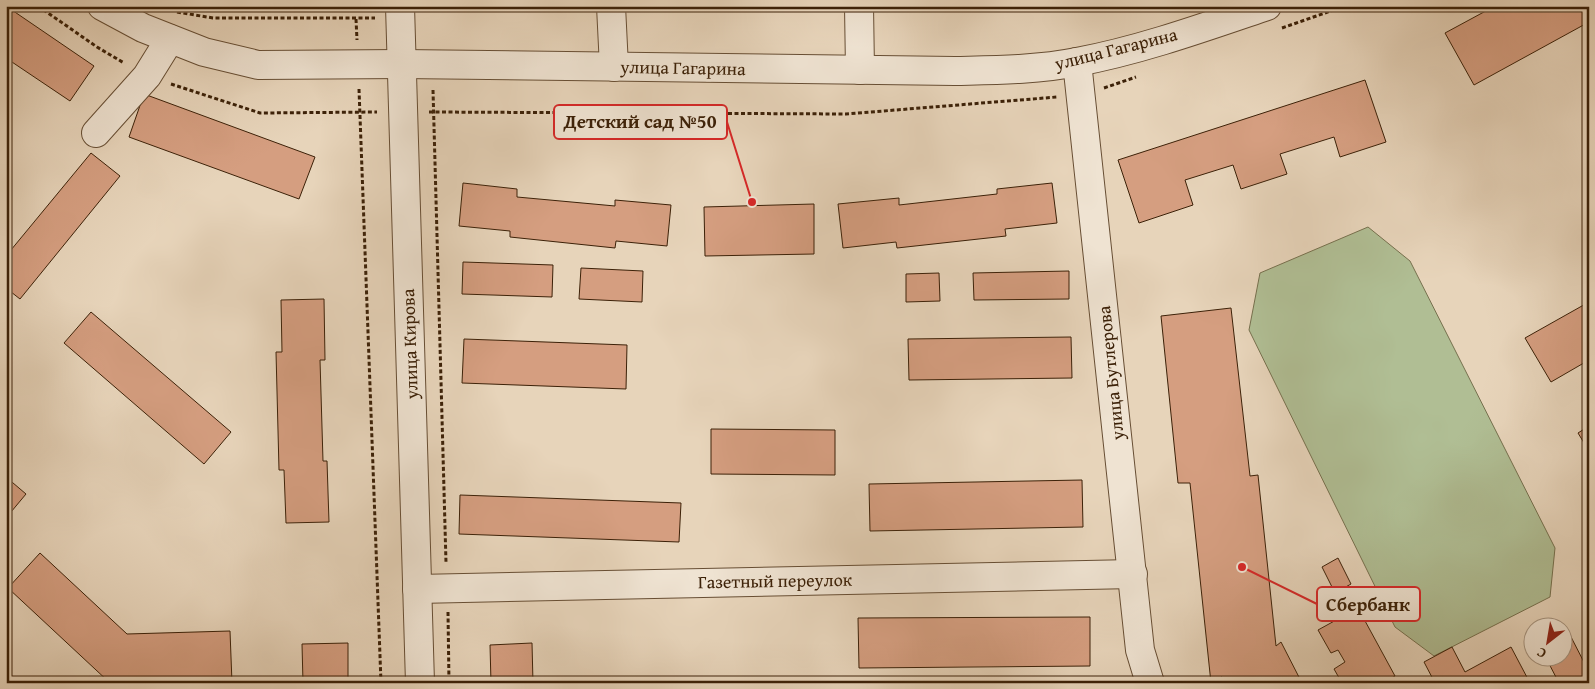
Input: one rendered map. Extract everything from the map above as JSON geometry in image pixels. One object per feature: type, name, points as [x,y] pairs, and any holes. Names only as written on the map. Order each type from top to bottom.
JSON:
[{"type":"street","name":"улица Гагарина","points":[[102,6],[143,28],[204,52],[258,65],[433,64],[860,70],[1016,70],[1077,62],[1160,40],[1267,6]]},
{"type":"street","name":"улица Кирова","points":[[400,6],[420,683]]},
{"type":"street","points":[[611,6],[614,67]]},
{"type":"street","points":[[859,6],[860,70]]},
{"type":"street","points":[[96,133],[147,76],[170,39]]},
{"type":"street","name":"улица Бутлерова","points":[[1077,62],[1140,650],[1150,683]]},
{"type":"street","name":"Газетный переулок","points":[[417,589],[1133,574]]},
{"type":"path","points":[[168,10],[213,18],[356,19],[381,683]]},
{"type":"path","points":[[433,64],[449,683]]},
{"type":"green space","points":[[1368,227],[1410,261],[1555,548],[1550,597],[1434,656],[1395,627],[1249,330],[1260,273]]},
{"type":"building","points":[[6,6],[94,66],[70,101],[6,58]]},
{"type":"building","points":[[1495,6],[1589,6],[1589,22],[1474,85],[1445,33]]},
{"type":"building","points":[[1365,80],[1386,142],[1340,157],[1334,137],[1280,154],[1287,174],[1241,189],[1233,165],[1185,180],[1193,205],[1139,223],[1118,160]]},
{"type":"building","points":[[144,94],[315,157],[299,199],[129,137]]},
{"type":"building","points":[[91,153],[120,176],[20,299],[6,288],[6,256]]},
{"type":"building","points":[[463,183],[517,189],[517,197],[615,206],[615,200],[671,205],[667,246],[616,241],[615,248],[510,237],[510,231],[459,226]]},
{"type":"building","points":[[1052,183],[1057,223],[1005,229],[1006,236],[897,248],[896,242],[843,248],[838,204],[899,198],[899,205],[997,194],[997,189]]},
{"type":"building","points":[[814,204],[814,254],[705,256],[704,207]]},
{"type":"building","points":[[463,262],[553,265],[552,297],[462,294]]},
{"type":"building","points":[[581,268],[643,271],[642,302],[579,299]]},
{"type":"building","points":[[1069,271],[1069,299],[974,300],[973,273]]},
{"type":"building","points":[[939,273],[940,301],[906,302],[906,274]]},
{"type":"building","points":[[324,299],[325,360],[320,360],[323,461],[327,461],[329,522],[286,523],[284,470],[279,470],[276,352],[282,352],[281,300]]},
{"type":"building","points":[[1589,302],[1589,360],[1551,382],[1525,338]]},
{"type":"building","points":[[1231,308],[1250,476],[1258,475],[1276,646],[1281,642],[1302,683],[1225,683],[1222,677],[1211,683],[1190,483],[1178,483],[1161,316]]},
{"type":"building","points":[[91,312],[231,432],[204,464],[64,343]]},
{"type":"building","points":[[1071,337],[1072,378],[909,380],[908,339]]},
{"type":"building","points":[[464,339],[627,345],[626,389],[462,383]]},
{"type":"building","points":[[1589,426],[1589,451],[1578,433]]},
{"type":"building","points":[[711,429],[835,430],[835,475],[711,474]]},
{"type":"building","points":[[6,477],[26,494],[6,518]]},
{"type":"building","points":[[1082,480],[1083,527],[870,531],[869,484]]},
{"type":"building","points":[[460,495],[681,503],[679,542],[459,534]]},
{"type":"building","points":[[40,553],[127,634],[230,631],[232,683],[110,683],[8,588]]},
{"type":"building","points":[[1338,558],[1351,584],[1335,593],[1322,567]]},
{"type":"building","points":[[1358,608],[1395,676],[1383,683],[1342,683],[1334,669],[1345,662],[1338,650],[1331,653],[1318,630]]},
{"type":"building","points":[[1090,617],[1090,666],[859,668],[858,618]]},
{"type":"building","points":[[1572,639],[1589,672],[1589,683],[1559,683],[1550,666],[1572,666]]},
{"type":"building","points":[[348,643],[348,683],[303,683],[302,644]]},
{"type":"building","points":[[532,643],[533,683],[491,683],[490,645]]},
{"type":"building","points":[[1452,647],[1465,672],[1511,647],[1530,683],[1435,683],[1424,662]]},
{"type":"building","points":[[1222,677],[1225,683],[1211,683]]},
{"type":"place","name":"Детский сад №50","points":[[752,202]]},
{"type":"place","name":"Сбербанк","points":[[1242,567]]}]
